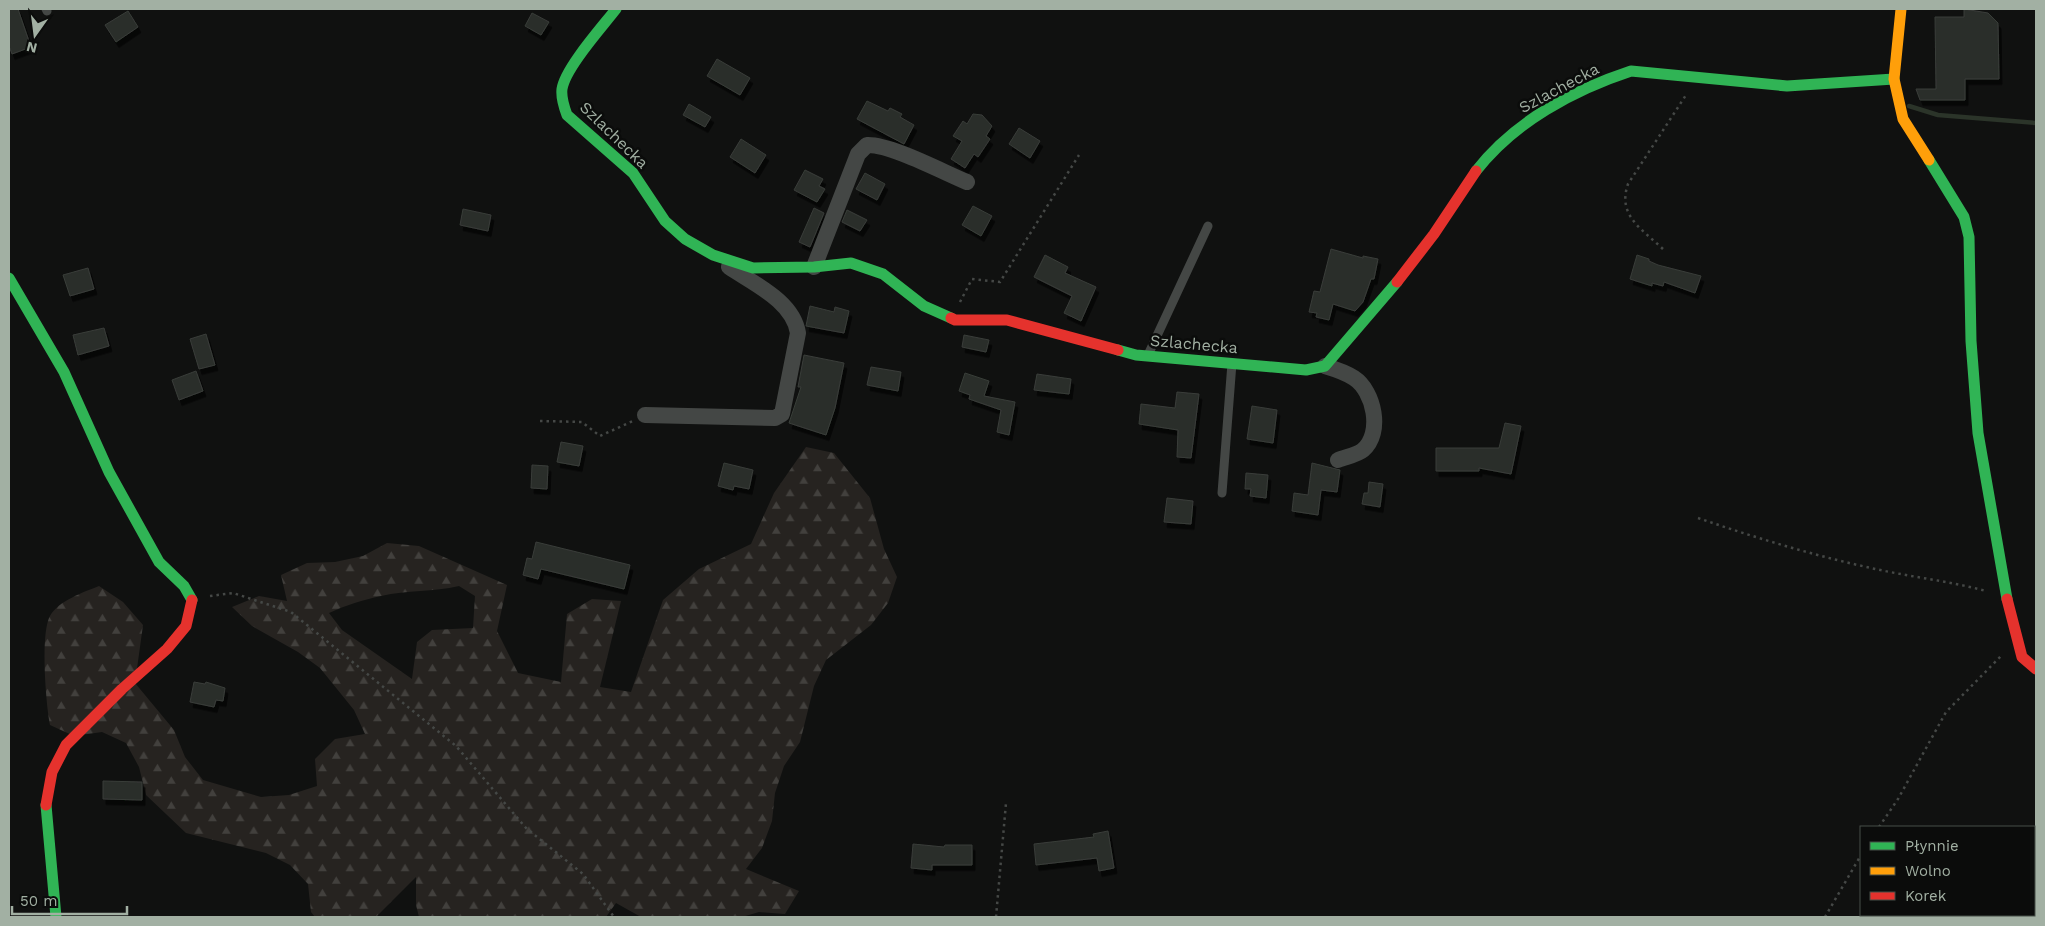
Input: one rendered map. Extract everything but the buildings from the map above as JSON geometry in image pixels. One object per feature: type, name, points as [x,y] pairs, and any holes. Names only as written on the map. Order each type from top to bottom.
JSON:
[{"type":"street","name":"Szlachecka","points":[[616,9],[582,54],[562,87],[563,102],[567,114],[633,173],[665,221],[685,239],[713,255],[753,268],[814,267],[851,263],[883,274],[924,306],[951,318],[1007,320],[1108,349],[1148,356],[1306,370],[1325,366],[1384,299],[1434,234],[1477,169],[1513,133],[1537,115],[1607,79],[1631,71],[1787,86],[1894,79]]},
{"type":"street","points":[[1901,9],[1894,79],[1903,119],[1964,217],[1969,237],[1971,341],[1978,433],[2007,597],[2022,658],[2036,670]]},
{"type":"street","points":[[814,267],[858,154],[867,145],[875,145],[892,150],[967,182]]},
{"type":"street","points":[[645,415],[775,418],[782,414],[798,333],[796,320],[777,299],[713,255]]},
{"type":"street","points":[[9,278],[64,372],[109,472],[159,562],[184,586],[192,598],[186,626],[167,649],[122,689],[66,745],[52,772],[46,806],[56,917]]},
{"type":"street","points":[[1325,366],[1355,378],[1367,393],[1372,409],[1374,433],[1370,442],[1362,451],[1338,460]]},
{"type":"lane","points":[[1148,356],[1208,226]]},
{"type":"lane","points":[[1222,492],[1232,363]]},
{"type":"path","points":[[1663,249],[1632,220],[1626,209],[1624,198],[1628,184],[1697,77]]},
{"type":"path","points":[[951,318],[972,279],[1000,282],[1079,155]]},
{"type":"path","points":[[540,421],[582,422],[600,436],[645,415]]},
{"type":"path","points":[[1698,518],[1764,539],[1884,571],[1952,582],[2007,597]]},
{"type":"path","points":[[192,598],[233,593],[291,612],[456,746],[526,828],[583,874],[614,917]]},
{"type":"path","points":[[1880,826],[1898,799],[1946,712],[1989,666],[2018,641]]},
{"type":"path","points":[[996,917],[1006,804]]},
{"type":"path","points":[[1825,917],[1860,857]]},
{"type":"green space","points":[[806,447],[834,453],[870,498],[884,549],[897,577],[888,603],[871,625],[826,660],[814,686],[800,742],[784,766],[775,793],[772,821],[762,848],[746,869],[799,891],[785,914],[759,912],[742,917],[641,917],[616,903],[606,917],[419,917],[416,905],[416,877],[376,917],[315,917],[311,912],[308,884],[290,865],[266,853],[186,833],[146,795],[139,767],[126,743],[102,732],[74,736],[50,725],[46,686],[45,638],[50,616],[65,601],[99,586],[123,602],[143,625],[135,683],[174,730],[185,757],[203,780],[261,797],[289,795],[317,786],[315,759],[335,739],[365,734],[354,710],[320,668],[298,652],[252,626],[232,607],[259,596],[287,601],[281,575],[307,563],[335,562],[363,556],[387,543],[419,546],[507,585],[497,631],[518,673],[561,682],[567,614],[592,599],[621,601],[600,687],[631,692],[663,600],[699,569],[751,544],[774,493]],"holes":[[[459,586],[475,596],[473,628],[432,630],[417,642],[412,679],[342,630],[329,613],[381,596]]]},
{"type":"waterway","points":[[1909,106],[1938,115],[2036,123]]},
{"type":"traffic: fast","points":[[616,9],[570,70],[562,89],[563,102],[567,115],[633,173],[665,221],[685,239],[713,255],[753,268],[814,267],[851,263],[883,274],[924,306],[951,318]]},
{"type":"traffic: fast","points":[[1476,171],[1508,137],[1546,110],[1566,98],[1631,71],[1787,86],[1894,79]]},
{"type":"traffic: fast","points":[[1929,160],[1964,217],[1969,237],[1971,341],[1978,433],[2007,599]]},
{"type":"traffic: fast","points":[[9,278],[64,372],[109,472],[159,562],[184,586],[192,600]]},
{"type":"traffic: fast","points":[[1118,350],[1136,355],[1306,370],[1325,366],[1397,282]]},
{"type":"traffic: fast","points":[[46,805],[56,917]]},
{"type":"traffic: slow","points":[[1901,9],[1894,79],[1903,119],[1929,160]]},
{"type":"traffic: jam","points":[[1397,282],[1434,234],[1476,171]]},
{"type":"traffic: jam","points":[[951,318],[955,320],[1007,320],[1118,350]]},
{"type":"traffic: jam","points":[[2007,599],[2022,657],[2036,669]]},
{"type":"traffic: jam","points":[[46,805],[52,772],[66,745],[122,689],[167,649],[186,626],[192,600]]}]
